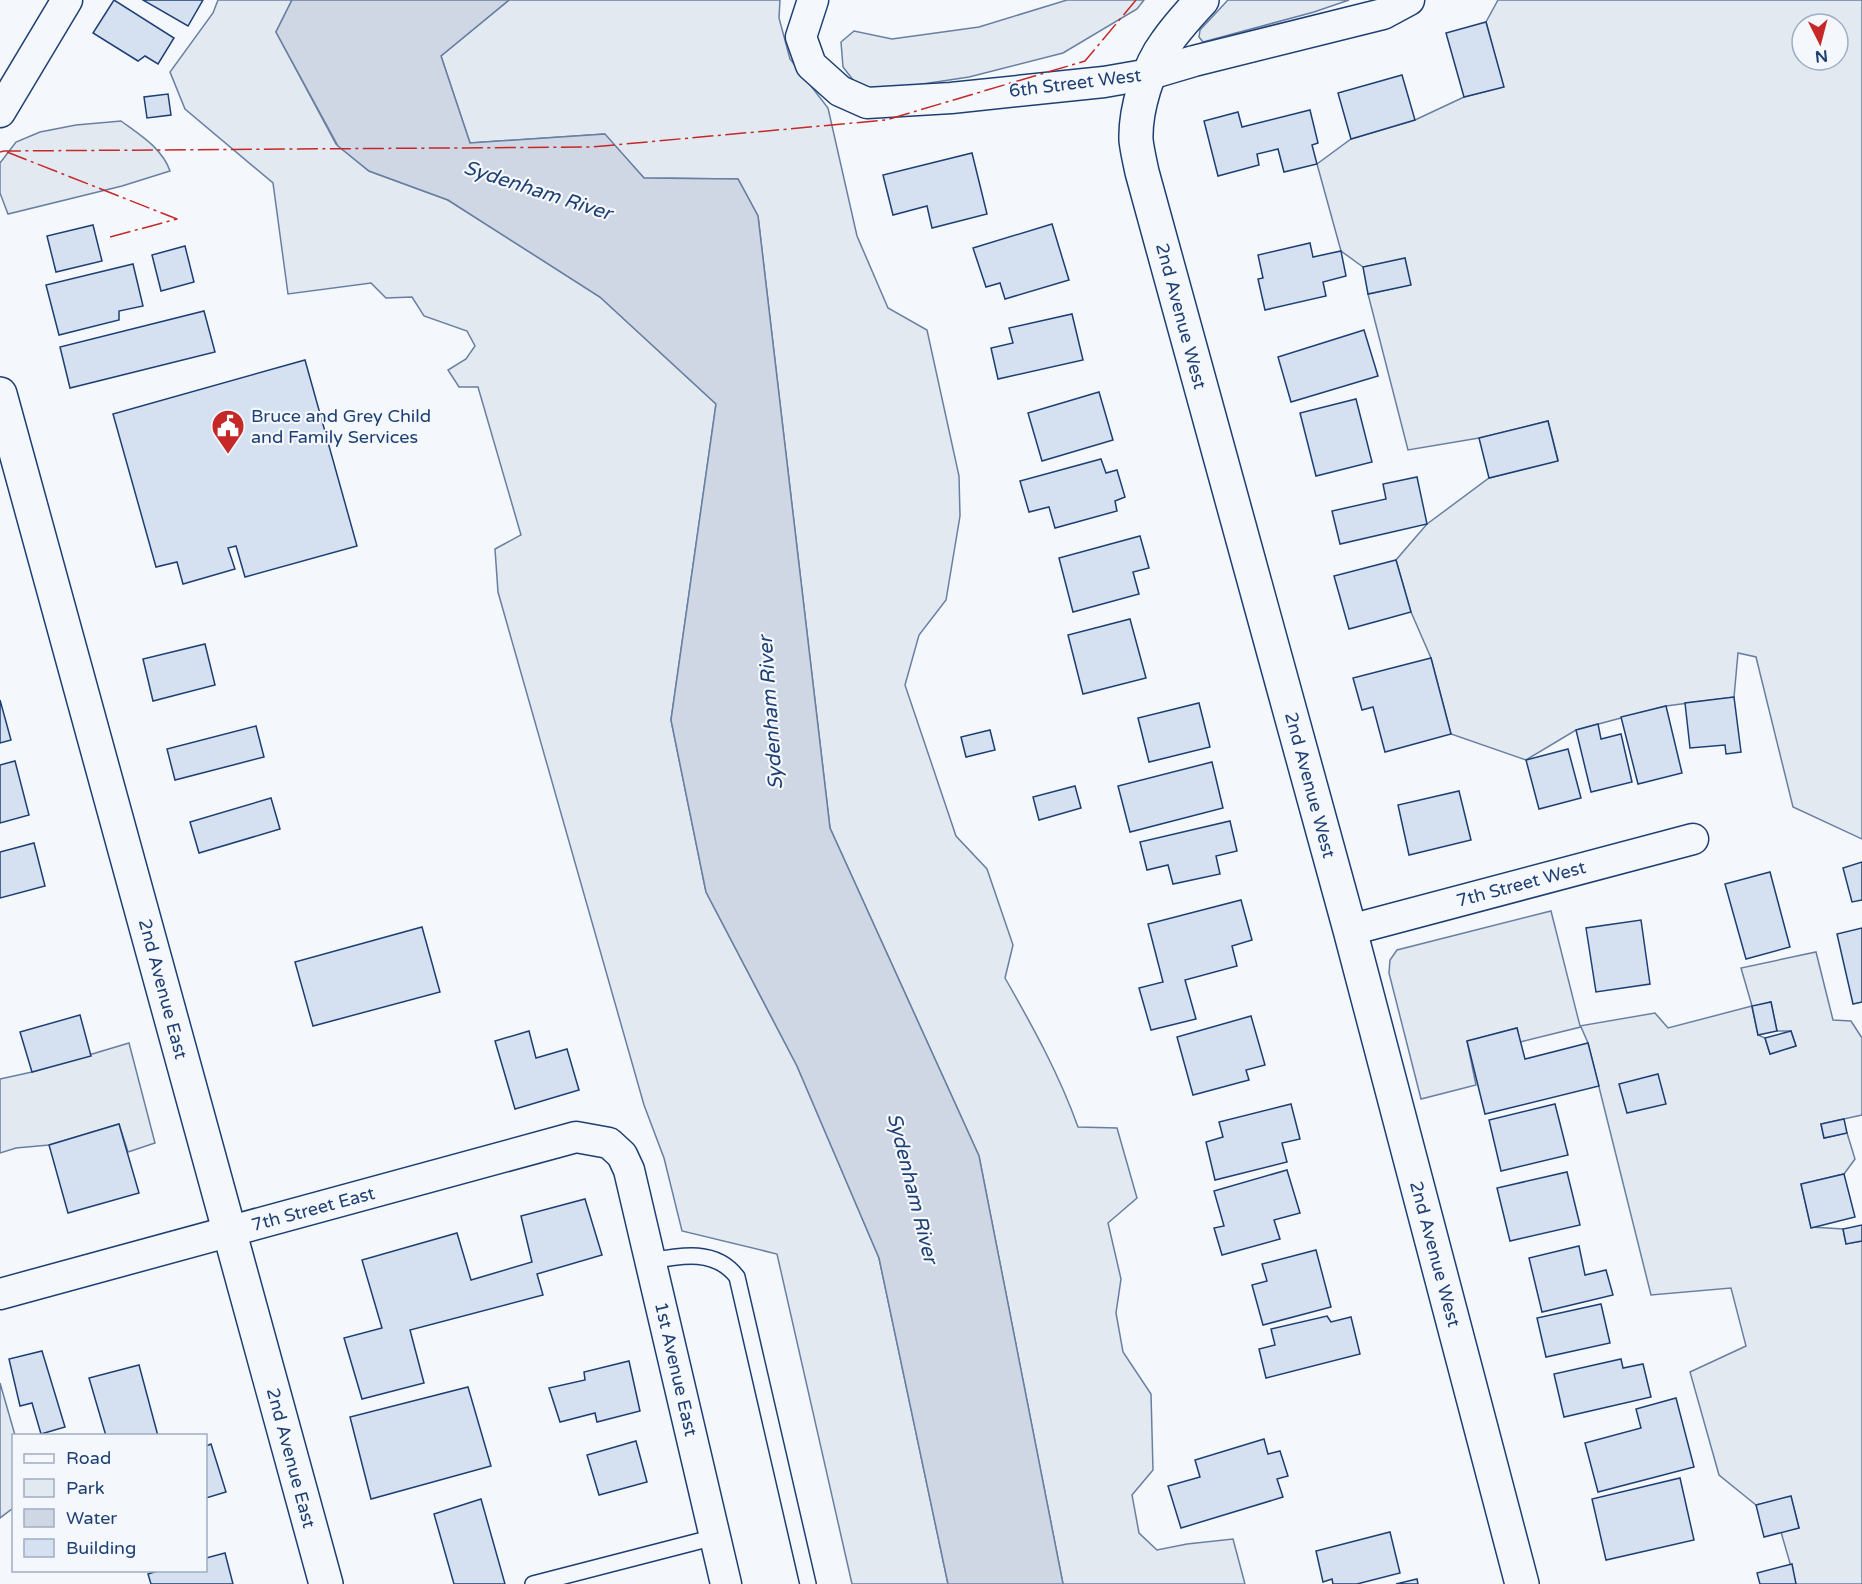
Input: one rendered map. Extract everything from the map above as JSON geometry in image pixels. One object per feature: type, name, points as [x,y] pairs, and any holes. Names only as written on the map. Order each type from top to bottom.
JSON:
[{"type":"street","points":[[0,112],[67,0]]},
{"type":"street","name":"6th Street West","points":[[813,0],[801,37],[811,65],[840,91],[867,103],[987,94],[1104,82],[1150,74],[1383,14],[1409,0]]},
{"type":"street","name":"2nd Avenue West","points":[[1202,0],[1181,22],[1164,45],[1150,74],[1138,108],[1136,140],[1142,172],[1350,930],[1522,1584]]},
{"type":"street","name":"2nd Avenue East","points":[[0,394],[326,1584]]},
{"type":"street","name":"7th Street West","points":[[1350,930],[1693,839]]},
{"type":"street","name":"7th Street East","points":[[0,1294],[576,1137],[609,1143],[621,1155]]},
{"type":"street","name":"1st Avenue East","points":[[621,1155],[629,1170],[726,1584]]},
{"type":"lane","points":[[651,1261],[681,1255],[703,1257],[719,1261],[730,1268],[737,1277],[808,1584]]},
{"type":"lane","points":[[533,1584],[715,1537]]},
{"type":"green space","points":[[218,0],[292,0],[276,32],[336,144],[369,171],[448,200],[600,297],[716,404],[671,720],[706,892],[797,1066],[879,1258],[948,1584],[852,1584],[777,1254],[682,1231],[664,1158],[644,1105],[498,592],[495,549],[521,535],[478,387],[459,387],[448,370],[466,359],[475,346],[467,331],[424,316],[412,297],[386,298],[371,283],[288,294],[273,183],[185,109],[170,72],[213,13]]},
{"type":"green space","points":[[509,0],[780,0],[779,18],[790,59],[828,108],[857,236],[888,308],[927,330],[959,476],[960,516],[946,600],[919,635],[905,685],[956,836],[987,869],[1013,945],[1005,978],[1054,1069],[1078,1127],[1117,1128],[1137,1198],[1108,1223],[1121,1279],[1116,1313],[1123,1352],[1151,1394],[1153,1470],[1132,1495],[1139,1533],[1157,1550],[1233,1539],[1245,1584],[1063,1584],[979,1156],[830,828],[758,216],[738,179],[644,178],[604,134],[470,143],[441,56]]},
{"type":"green space","points":[[1067,0],[1144,0],[1137,9],[1063,53],[969,77],[883,90],[857,85],[843,67],[841,42],[854,31],[892,39],[979,27]]},
{"type":"green space","points":[[1228,0],[1349,0],[1314,12],[1203,42],[1199,37],[1200,30]]},
{"type":"green space","points":[[1498,0],[1862,0],[1862,839],[1793,807],[1756,657],[1738,653],[1734,697],[1666,706],[1576,730],[1526,760],[1451,734],[1431,658],[1411,612],[1396,560],[1427,524],[1489,478],[1558,460],[1548,421],[1479,438],[1408,450],[1368,294],[1410,285],[1405,259],[1363,267],[1341,251],[1317,164],[1351,139],[1415,120],[1464,97],[1503,87],[1486,22]]},
{"type":"green space","points":[[121,121],[162,155],[170,171],[122,186],[8,214],[0,193],[0,163],[16,142],[40,132],[76,125]]},
{"type":"green space","points":[[1551,911],[1580,1026],[1655,1013],[1668,1028],[1752,1006],[1741,968],[1816,952],[1833,1020],[1851,1021],[1862,1038],[1862,1115],[1821,1124],[1824,1138],[1847,1133],[1855,1159],[1844,1174],[1801,1184],[1811,1227],[1843,1229],[1846,1244],[1862,1241],[1862,1584],[1796,1584],[1781,1532],[1799,1528],[1791,1497],[1756,1505],[1719,1475],[1690,1372],[1746,1346],[1731,1288],[1651,1295],[1588,1043],[1581,1027],[1520,1042],[1517,1028],[1467,1041],[1476,1085],[1421,1099],[1389,973],[1390,960],[1397,950]],"holes":[[[1771,1002],[1777,1031],[1791,1031],[1796,1046],[1770,1054],[1765,1038],[1758,1035],[1752,1007]]]},
{"type":"green space","points":[[129,1043],[155,1143],[128,1152],[119,1124],[49,1145],[16,1148],[0,1153],[0,1079],[32,1072]]},
{"type":"green space","points":[[0,1383],[15,1434],[12,1434],[12,1509],[0,1518]]},
{"type":"water","name":"Sydenham River","points":[[292,0],[509,0],[441,56],[470,143],[605,134],[644,178],[738,179],[758,216],[830,828],[979,1156],[1063,1584],[948,1584],[879,1258],[797,1066],[706,892],[671,720],[716,404],[600,297],[448,200],[369,171],[338,146],[276,32]]},
{"type":"building","points":[[114,0],[174,38],[158,64],[145,56],[138,61],[93,33]]},
{"type":"building","points":[[143,0],[203,0],[188,26]]},
{"type":"building","points":[[1486,22],[1504,87],[1464,97],[1446,33]]},
{"type":"building","points":[[1402,75],[1415,120],[1351,139],[1338,93]]},
{"type":"building","points":[[168,94],[171,115],[147,118],[144,97]]},
{"type":"building","points":[[1310,110],[1318,143],[1312,145],[1317,164],[1284,172],[1278,149],[1257,154],[1259,165],[1218,176],[1204,121],[1238,112],[1242,127]]},
{"type":"building","points":[[972,153],[987,214],[932,228],[927,206],[893,215],[883,175]]},
{"type":"building","points":[[1052,224],[1069,280],[1005,299],[1000,283],[986,287],[973,248]]},
{"type":"building","points":[[93,225],[102,261],[56,272],[47,236]]},
{"type":"building","points":[[1310,243],[1313,257],[1341,251],[1346,276],[1323,282],[1326,296],[1265,310],[1258,279],[1263,278],[1258,255]]},
{"type":"building","points":[[185,246],[194,282],[161,291],[152,255]]},
{"type":"building","points":[[1405,258],[1411,285],[1368,294],[1363,267]]},
{"type":"building","points":[[133,264],[143,306],[119,311],[119,320],[59,335],[46,285]]},
{"type":"building","points":[[204,311],[215,352],[70,388],[60,347]]},
{"type":"building","points":[[1072,314],[1083,360],[998,379],[991,348],[1013,343],[1009,328]]},
{"type":"building","points":[[1364,330],[1378,376],[1291,402],[1278,357]]},
{"type":"building","name":"Bruce and Grey Child and Family Services","points":[[305,360],[357,546],[245,577],[236,546],[228,548],[235,569],[183,584],[177,562],[156,567],[113,414]]},
{"type":"building","points":[[1099,392],[1113,440],[1042,461],[1028,413]]},
{"type":"building","points":[[1356,399],[1372,462],[1316,476],[1300,413]]},
{"type":"building","points":[[1548,421],[1558,461],[1489,478],[1479,438]]},
{"type":"building","points":[[1101,459],[1106,473],[1117,470],[1125,497],[1115,501],[1117,511],[1055,528],[1049,507],[1029,512],[1020,481]]},
{"type":"building","points":[[1417,477],[1427,524],[1340,544],[1332,511],[1386,499],[1383,484]]},
{"type":"building","points":[[1140,536],[1149,568],[1133,572],[1139,594],[1073,612],[1059,558]]},
{"type":"building","points":[[1396,560],[1411,612],[1349,629],[1334,576]]},
{"type":"building","points":[[1130,619],[1146,678],[1083,694],[1068,635]]},
{"type":"building","points":[[205,644],[215,685],[153,701],[143,659]]},
{"type":"building","points":[[1431,658],[1451,734],[1385,752],[1373,707],[1362,710],[1353,678]]},
{"type":"building","points":[[1734,697],[1741,752],[1726,754],[1725,745],[1690,748],[1685,703]]},
{"type":"building","points":[[0,700],[11,740],[0,743]]},
{"type":"building","points":[[1199,703],[1210,747],[1149,762],[1138,718]]},
{"type":"building","points":[[1666,706],[1682,773],[1638,784],[1621,717]]},
{"type":"building","points":[[1598,724],[1601,739],[1621,734],[1632,782],[1591,792],[1576,730]]},
{"type":"building","points":[[256,726],[264,757],[175,780],[167,749]]},
{"type":"building","points":[[990,730],[995,750],[966,757],[961,737]]},
{"type":"building","points":[[1568,749],[1581,798],[1539,809],[1526,760]]},
{"type":"building","points":[[15,761],[29,815],[0,823],[0,765]]},
{"type":"building","points":[[1212,762],[1223,808],[1130,832],[1118,786]]},
{"type":"building","points":[[1075,786],[1081,808],[1039,820],[1033,797]]},
{"type":"building","points":[[1459,791],[1471,840],[1409,855],[1398,805]]},
{"type":"building","points":[[271,798],[280,829],[199,853],[190,822]]},
{"type":"building","points":[[1230,821],[1237,851],[1216,856],[1220,874],[1173,884],[1168,865],[1147,870],[1140,842]]},
{"type":"building","points":[[34,843],[45,886],[0,898],[0,852]]},
{"type":"building","points":[[1862,862],[1862,900],[1852,902],[1843,868]]},
{"type":"building","points":[[1770,872],[1790,947],[1746,959],[1725,884]]},
{"type":"building","points":[[1241,900],[1252,940],[1232,946],[1237,966],[1185,980],[1196,1019],[1151,1030],[1139,988],[1163,982],[1148,924]]},
{"type":"building","points":[[1641,920],[1650,984],[1596,992],[1586,928]]},
{"type":"building","points":[[422,927],[440,992],[313,1026],[295,962]]},
{"type":"building","points":[[1862,928],[1862,1002],[1853,1004],[1837,934]]},
{"type":"building","points":[[1771,1002],[1777,1031],[1758,1035],[1752,1006]]},
{"type":"building","points":[[80,1015],[91,1056],[32,1072],[20,1032]]},
{"type":"building","points":[[1251,1016],[1265,1065],[1246,1070],[1249,1080],[1193,1095],[1177,1037]]},
{"type":"building","points":[[1517,1028],[1525,1059],[1588,1043],[1599,1086],[1485,1114],[1467,1041]]},
{"type":"building","points":[[529,1031],[536,1058],[567,1049],[579,1090],[515,1109],[495,1041]]},
{"type":"building","points":[[1791,1031],[1796,1046],[1770,1054],[1765,1038]]},
{"type":"building","points":[[1658,1074],[1666,1104],[1627,1113],[1619,1084]]},
{"type":"building","points":[[1291,1104],[1300,1139],[1282,1143],[1287,1162],[1215,1180],[1206,1142],[1223,1137],[1219,1122]]},
{"type":"building","points":[[1555,1104],[1568,1155],[1501,1171],[1489,1120]]},
{"type":"building","points":[[1844,1119],[1847,1133],[1824,1138],[1821,1124]]},
{"type":"building","points":[[119,1124],[139,1193],[68,1213],[49,1145]]},
{"type":"building","points":[[1287,1170],[1300,1213],[1274,1220],[1280,1239],[1222,1255],[1214,1228],[1224,1226],[1214,1191]]},
{"type":"building","points":[[1567,1172],[1580,1225],[1510,1241],[1497,1188]]},
{"type":"building","points":[[1844,1174],[1855,1217],[1811,1228],[1801,1184]]},
{"type":"building","points":[[585,1199],[602,1255],[537,1274],[543,1295],[410,1330],[424,1383],[362,1399],[344,1338],[382,1328],[362,1260],[457,1233],[471,1280],[532,1262],[521,1216]]},
{"type":"building","points":[[1862,1225],[1862,1241],[1846,1244],[1843,1229]]},
{"type":"building","points":[[1579,1246],[1585,1275],[1606,1270],[1613,1295],[1542,1312],[1529,1258]]},
{"type":"building","points":[[1316,1250],[1331,1307],[1263,1325],[1252,1285],[1267,1281],[1262,1264]]},
{"type":"building","points":[[1601,1304],[1610,1343],[1546,1357],[1537,1318]]},
{"type":"building","points":[[1327,1316],[1331,1322],[1351,1317],[1360,1354],[1266,1378],[1259,1349],[1275,1345],[1271,1329]]},
{"type":"building","points":[[42,1351],[65,1427],[41,1434],[32,1403],[20,1406],[9,1359]]},
{"type":"building","points":[[1621,1359],[1623,1368],[1643,1364],[1651,1397],[1564,1417],[1554,1374]]},
{"type":"building","points":[[629,1361],[640,1411],[597,1422],[595,1413],[560,1422],[549,1388],[585,1380],[584,1372]]},
{"type":"building","points":[[139,1365],[157,1434],[105,1434],[89,1378]]},
{"type":"building","points":[[468,1387],[491,1466],[371,1499],[350,1417]]},
{"type":"building","points":[[1676,1398],[1694,1467],[1598,1492],[1585,1443],[1641,1428],[1636,1409]]},
{"type":"building","points":[[1264,1439],[1268,1454],[1280,1451],[1288,1476],[1277,1479],[1283,1497],[1181,1528],[1168,1486],[1200,1477],[1195,1460]]},
{"type":"building","points":[[636,1441],[647,1482],[599,1495],[587,1455]]},
{"type":"building","points":[[211,1444],[226,1492],[207,1498],[207,1446]]},
{"type":"building","points":[[1680,1478],[1694,1540],[1606,1560],[1592,1499]]},
{"type":"building","points":[[1791,1496],[1799,1528],[1764,1537],[1756,1505]]},
{"type":"building","points":[[481,1499],[505,1584],[454,1584],[434,1514]]},
{"type":"building","points":[[1390,1532],[1400,1573],[1357,1584],[1333,1584],[1332,1579],[1323,1582],[1316,1551]]},
{"type":"building","points":[[225,1553],[233,1584],[151,1584],[148,1574],[154,1572],[207,1572],[207,1558]]},
{"type":"building","points":[[1792,1564],[1796,1584],[1760,1584],[1757,1573]]},
{"type":"building","points":[[1417,1579],[1418,1584],[1396,1584]]},
{"type":"power","points":[[0,152],[592,147],[886,120],[1085,61],[1136,0]]},
{"type":"power","points":[[7,152],[177,219],[110,237]]},
{"type":"place","name":"Bruce and Grey Child and Family Services","points":[[228,455]]}]
